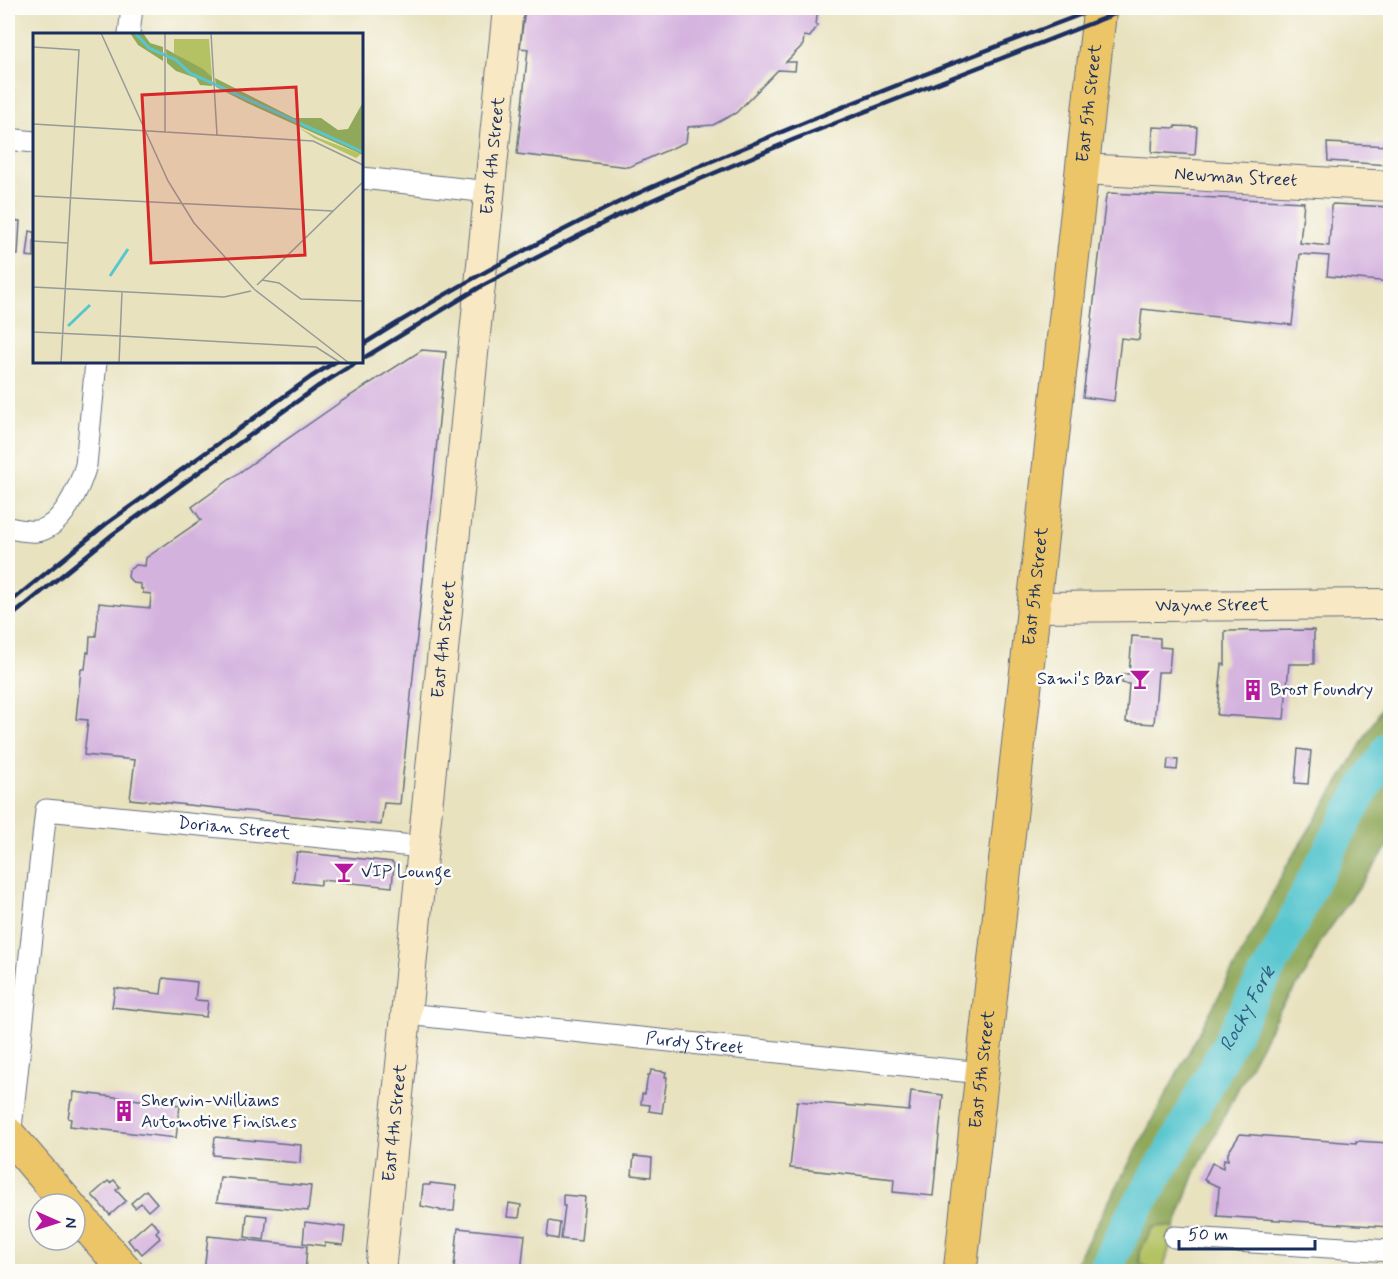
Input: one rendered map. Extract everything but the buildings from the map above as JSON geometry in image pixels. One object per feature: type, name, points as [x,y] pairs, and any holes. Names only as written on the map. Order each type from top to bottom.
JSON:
[{"type":"main road","name":"East 4th Street","points":[[380,1272],[508,8]]},
{"type":"main road","name":"East 5th Street","points":[[960,1272],[1100,8]]},
{"type":"main road","name":"Newman Street","points":[[1082,169],[1390,186]]},
{"type":"main road","name":"Wayne Street","points":[[1034,607],[1390,604]]},
{"type":"main road","points":[[9,1135],[58,1192]]},
{"type":"main road","points":[[87,1226],[127,1272]]},
{"type":"street","points":[[129,33],[132,8]]},
{"type":"street","points":[[8,140],[33,142]]},
{"type":"street","points":[[363,178],[489,192]]},
{"type":"street","points":[[8,528],[37,531],[45,528],[55,522],[65,511],[75,495],[86,465],[96,363]]},
{"type":"street","name":"Dorian Street","points":[[9,1135],[46,810],[423,847]]},
{"type":"street","name":"Purdy Street","points":[[406,1014],[982,1073]]},
{"type":"street","points":[[1174,1237],[1390,1251]]},
{"type":"green space","points":[[1390,693],[1390,843],[1321,941],[1306,973],[1280,1010],[1195,1173],[1175,1227],[1153,1227],[1139,1252],[1140,1263],[1149,1269],[1159,1271],[1071,1272],[1287,865],[1345,772]]},
{"type":"green space","points":[[1153,1227],[1175,1227],[1163,1271],[1149,1269],[1140,1263],[1139,1252]]},
{"type":"waterway","name":"Rocky Fork","points":[[1104,1272],[1129,1221],[1173,1148],[1280,950],[1314,878],[1365,786],[1390,747]]},
{"type":"railway","points":[[363,344],[485,272],[645,190],[835,110],[1098,8]]},
{"type":"railway","points":[[363,358],[480,287],[617,216],[795,139],[1130,8]]},
{"type":"railway","points":[[8,604],[106,524],[333,363]]},
{"type":"railway","points":[[8,619],[113,534],[317,387],[355,363]]},
{"type":"place","name":"Sami's Bar","points":[[1140,679]]},
{"type":"place","name":"Brost Foundry","points":[[1253,690]]},
{"type":"place","name":"VIP Lounge","points":[[344,872]]},
{"type":"place","name":"Sherwin-Williams Automotive Finishes","points":[[124,1111]]}]
